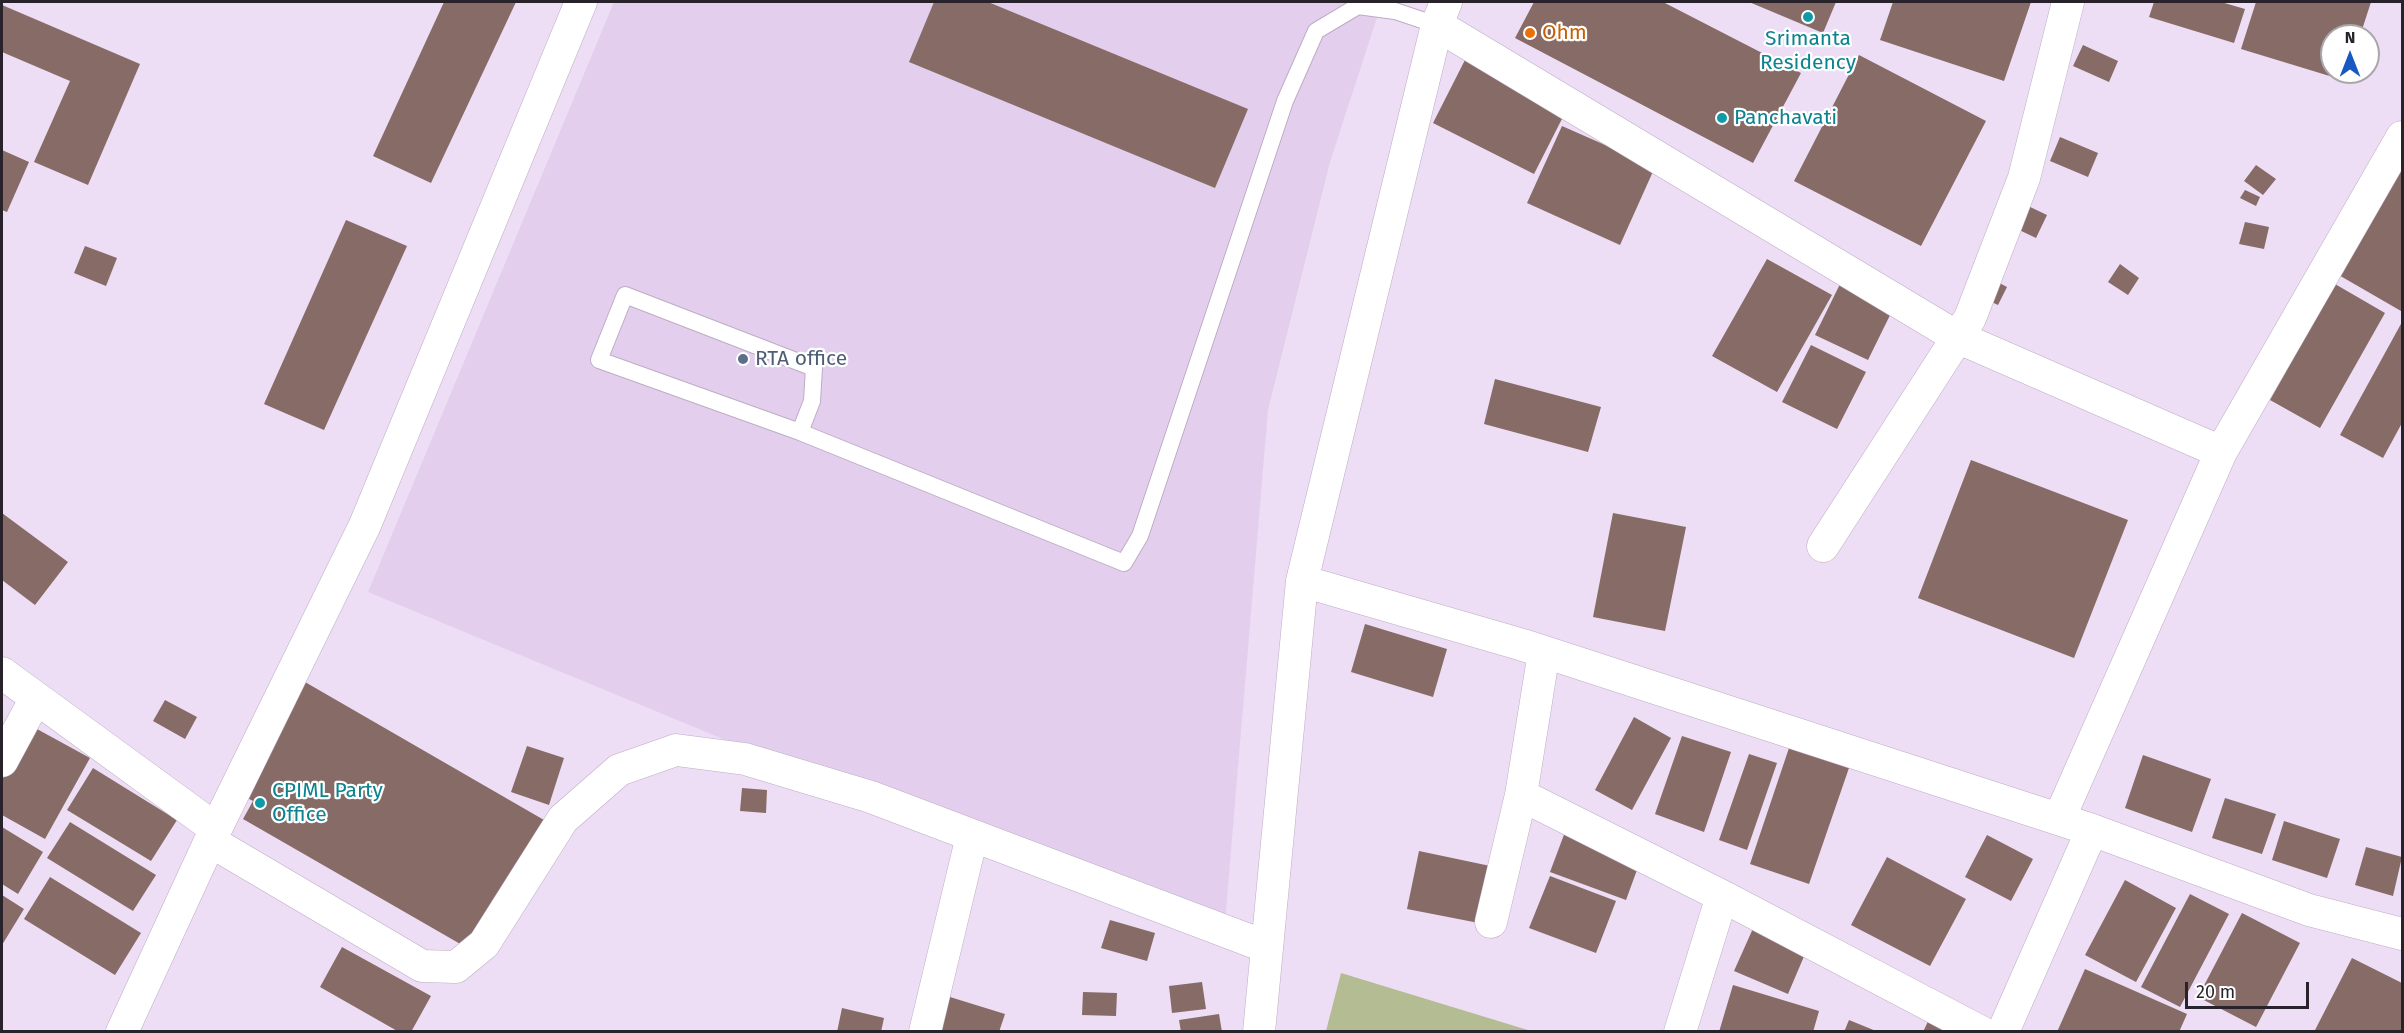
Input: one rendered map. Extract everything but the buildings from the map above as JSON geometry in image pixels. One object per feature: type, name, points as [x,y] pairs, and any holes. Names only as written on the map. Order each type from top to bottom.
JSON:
[{"type":"street","points":[[122,1032],[213,835],[365,525],[581,2]]},
{"type":"street","points":[[1823,546],[1970,318],[2024,178],[2068,2]]},
{"type":"street","points":[[1259,1032],[1302,581],[1442,13],[1957,337],[2222,452]]},
{"type":"street","points":[[2059,819],[2222,452],[2403,137]]},
{"type":"street","points":[[1302,581],[1544,652],[2092,830],[2309,910],[2403,934]]},
{"type":"street","points":[[1491,922],[1521,795],[1544,652]]},
{"type":"street","points":[[2,673],[213,835],[422,966],[456,967],[484,944],[563,819],[619,770],[676,750],[745,759],[871,797],[1267,947]]},
{"type":"street","points":[[2,761],[36,698]]},
{"type":"street","points":[[1521,795],[1722,896],[1981,1032]]},
{"type":"street","points":[[2003,1032],[2092,830]]},
{"type":"street","points":[[925,1032],[972,836]]},
{"type":"street","points":[[1680,1032],[1722,896]]},
{"type":"lane","points":[[800,432],[812,401],[814,368],[625,295],[599,360],[800,432],[1124,562],[1140,536],[1285,101],[1316,31],[1358,6],[1395,11],[1442,13]]},
{"type":"shaded area","points":[[614,2],[1382,2],[1330,162],[1268,410],[1223,946],[368,592]]},
{"type":"green space","points":[[1341,973],[1531,1031],[1326,1031]]},
{"type":"place","name":"Srimanta Residency","points":[[1808,17]]},
{"type":"place","name":"Ohm","points":[[1530,33]]},
{"type":"place","name":"Panchavati","points":[[1722,118]]},
{"type":"place","name":"RTA office","points":[[743,359]]},
{"type":"place","name":"CPIML Party Office","points":[[260,803]]}]
